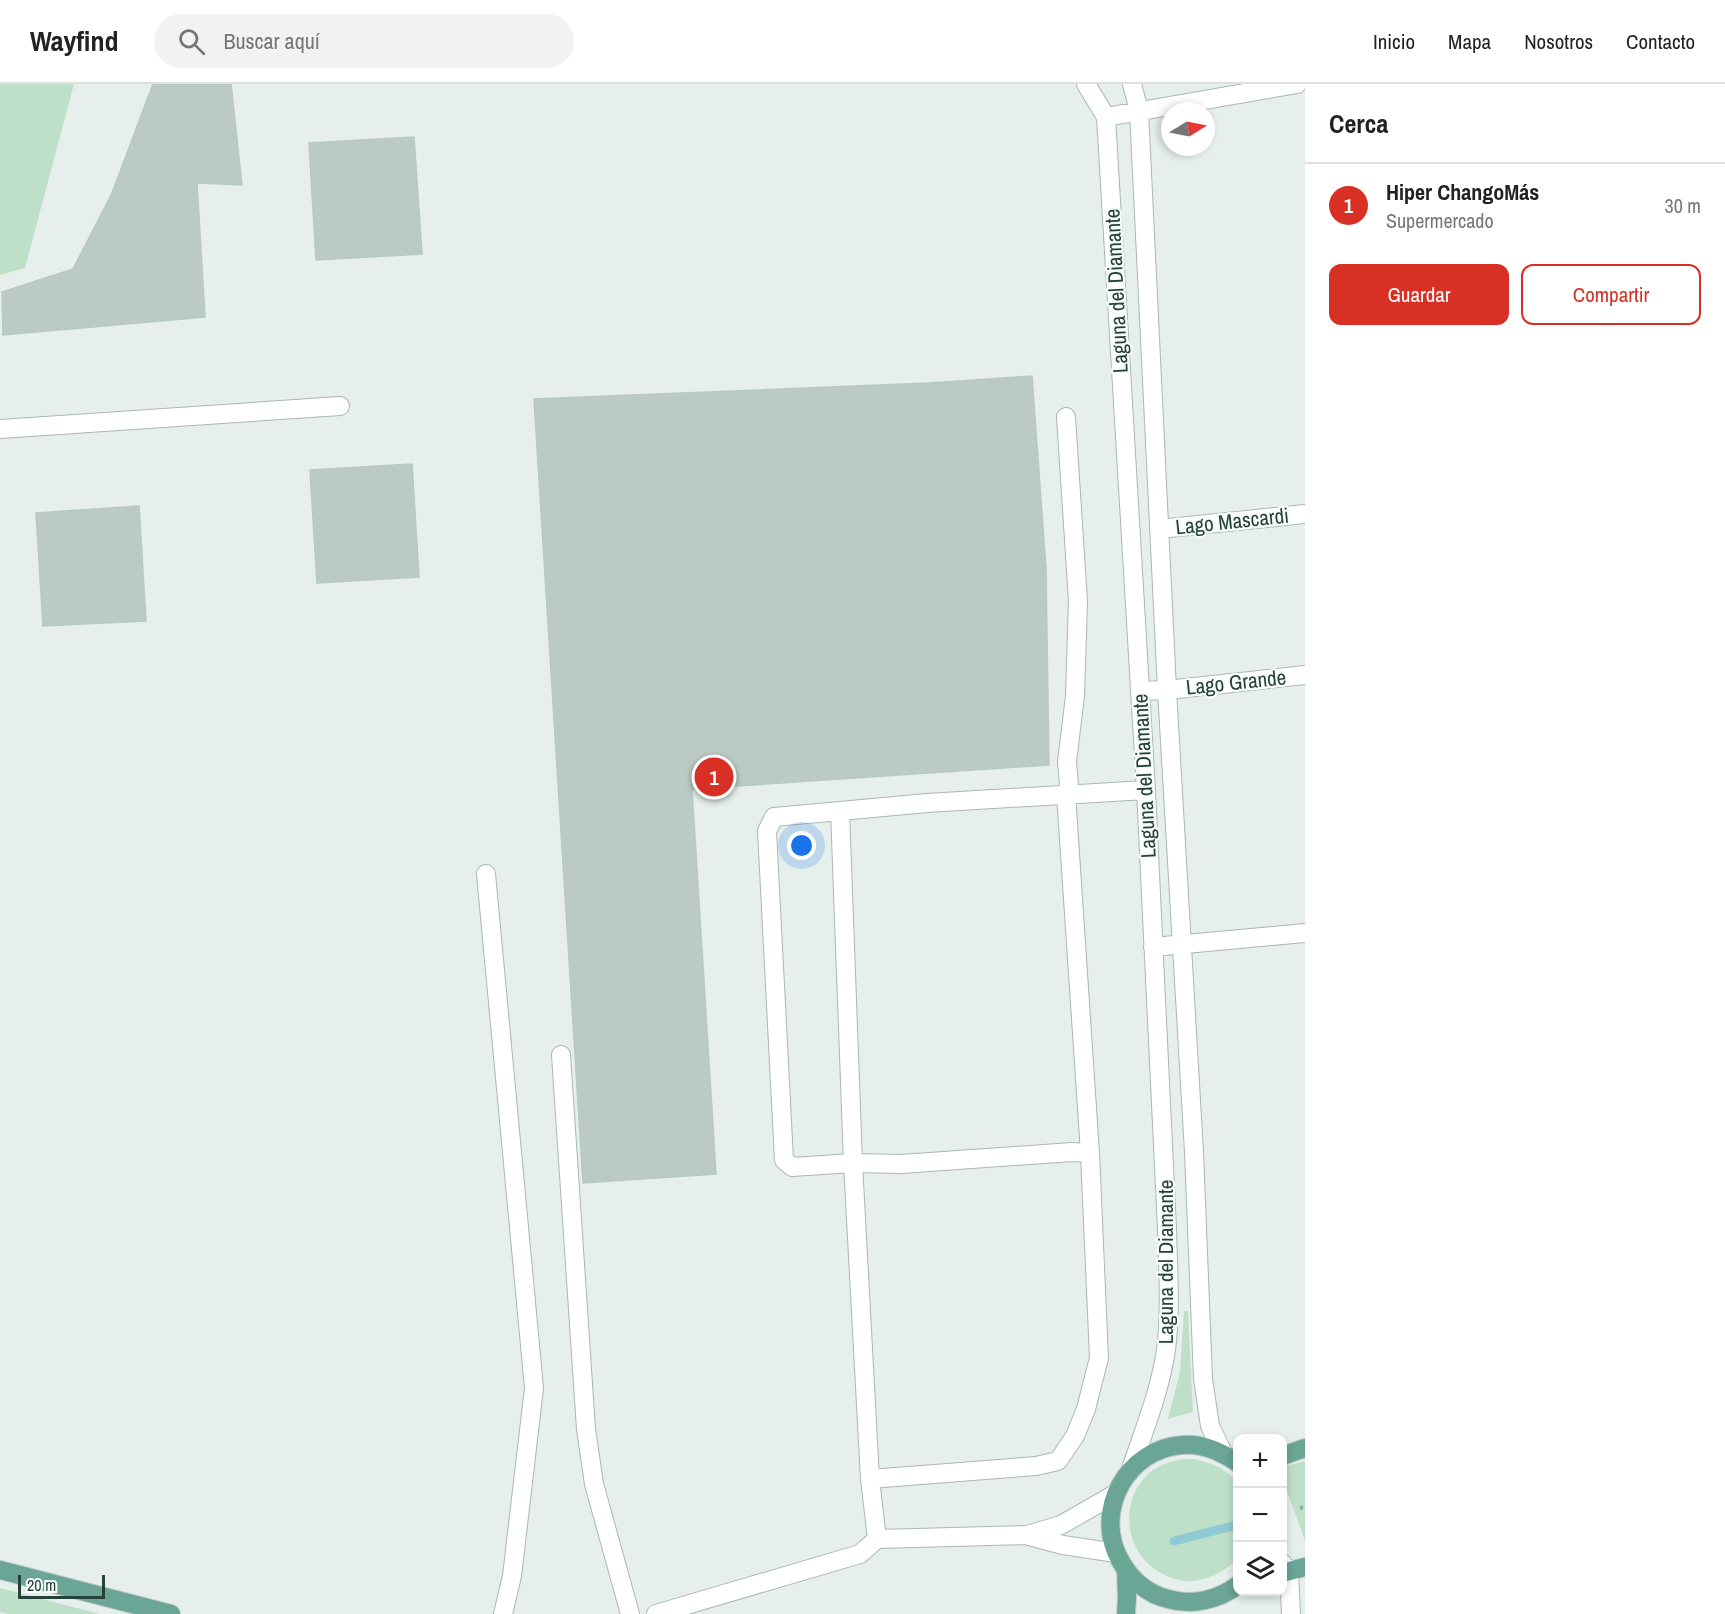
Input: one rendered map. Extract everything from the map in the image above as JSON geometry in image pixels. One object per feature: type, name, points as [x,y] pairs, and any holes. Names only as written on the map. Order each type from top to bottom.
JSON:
[{"type":"main road","points":[[1230,1458],[1199,1445],[1166,1448],[1147,1456],[1131,1469],[1122,1481],[1115,1494],[1110,1523],[1111,1539],[1126,1572],[1141,1586],[1162,1598],[1191,1603],[1213,1599],[1233,1588]]},
{"type":"main road","points":[[1287,1454],[1305,1448]]},
{"type":"main road","points":[[0,1570],[171,1614]]},
{"type":"main road","points":[[1126,1572],[1126,1614]]},
{"type":"main road","points":[[1168,1614],[1191,1603]]},
{"type":"street","name":"Laguna del Diamante","points":[[1086,84],[1106,117],[1146,790],[1167,1229],[1166,1348],[1160,1380],[1131,1469]]},
{"type":"street","name":"Laguna del Diamante","points":[[1132,84],[1139,111],[1167,690],[1194,1152],[1203,1379],[1210,1426],[1230,1458]]},
{"type":"street","points":[[1106,117],[1298,84]]},
{"type":"street","points":[[0,429],[340,406]]},
{"type":"street","points":[[870,1479],[1036,1466],[1058,1461],[1075,1436],[1086,1409],[1099,1358],[1090,1153],[1066,794],[1069,785],[1067,762],[1075,696],[1078,601],[1066,417]]},
{"type":"street","name":"Lago Mascardi","points":[[1159,529],[1305,514]]},
{"type":"street","name":"Lago Grande","points":[[1140,691],[1305,675]]},
{"type":"street","points":[[1090,1153],[1072,1152],[901,1164],[853,1163],[792,1167],[784,1160],[767,831],[774,817],[927,803],[1146,790]]},
{"type":"street","points":[[840,812],[853,1163],[870,1479],[877,1539]]},
{"type":"street","points":[[486,874],[534,1388],[513,1576],[503,1614]]},
{"type":"street","points":[[1153,947],[1305,933]]},
{"type":"street","points":[[561,1054],[586,1430],[594,1484],[630,1614]]},
{"type":"street","points":[[656,1614],[860,1554],[877,1539],[1027,1535],[1061,1525],[1115,1494]]},
{"type":"street","points":[[1027,1535],[1063,1545],[1116,1553]]},
{"type":"street","points":[[1290,1569],[1291,1614]]},
{"type":"green space","points":[[0,84],[74,84],[25,268],[0,275]]},
{"type":"green space","points":[[1184,1311],[1188,1311],[1193,1412],[1168,1419],[1180,1372]]},
{"type":"green space","points":[[1183,1459],[1193,1459],[1218,1466],[1233,1479],[1233,1563],[1215,1575],[1194,1581],[1167,1576],[1147,1563],[1136,1548],[1130,1531],[1133,1496],[1142,1480],[1156,1468]]},
{"type":"green space","points":[[1305,1461],[1305,1541],[1287,1491],[1287,1466]]},
{"type":"green space","points":[[0,1588],[100,1614],[8,1614],[0,1612]]},
{"type":"building","points":[[153,84],[231,84],[242,185],[197,183],[205,317],[3,335],[2,292],[73,269],[112,193]]},
{"type":"building","points":[[414,137],[422,254],[316,260],[309,143]]},
{"type":"building","points":[[1032,376],[1046,569],[1049,765],[692,789],[716,1174],[583,1183],[534,399],[929,383]]},
{"type":"building","points":[[412,464],[419,577],[317,583],[310,470]]},
{"type":"building","points":[[139,506],[146,621],[43,626],[36,513]]},
{"type":"waterway","points":[[1174,1541],[1233,1526]]},
{"type":"place","name":"Hiper ChangoMás","points":[[714,777]]}]
